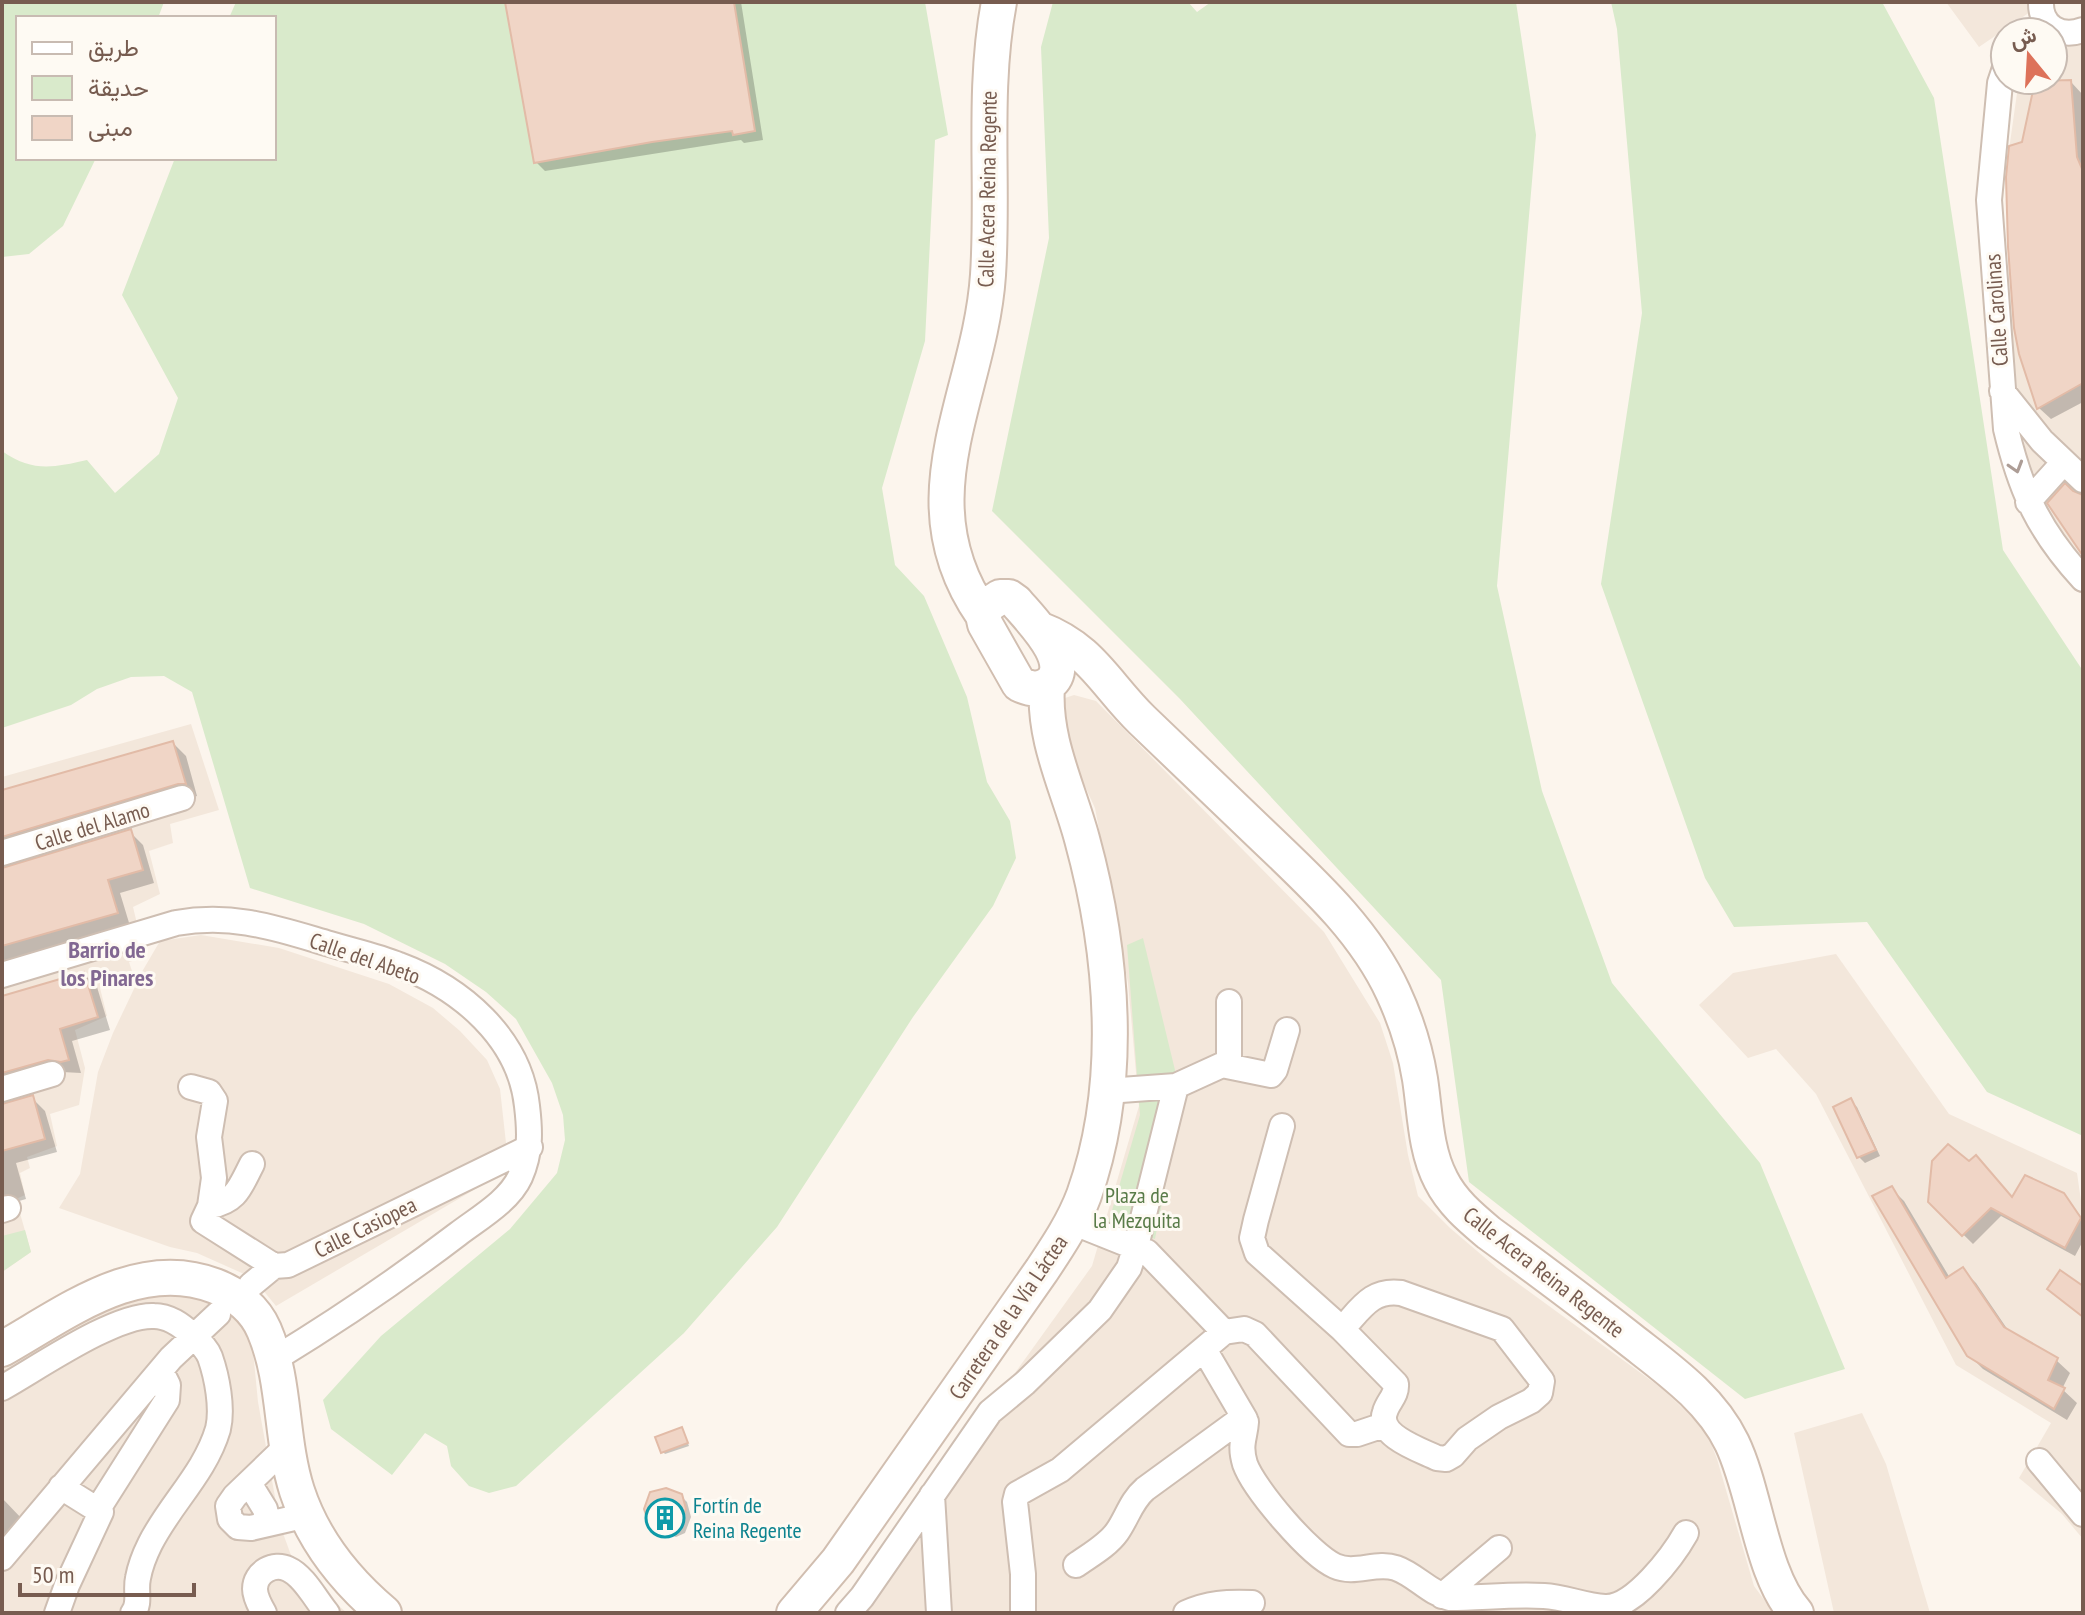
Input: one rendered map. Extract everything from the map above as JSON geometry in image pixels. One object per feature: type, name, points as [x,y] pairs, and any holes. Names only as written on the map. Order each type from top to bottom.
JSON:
[{"type":"street","name":"Calle Acera Reina Regente","points":[[996,606],[967,593],[949,543],[948,516],[950,447],[983,314],[988,279],[990,74],[999,2]]},
{"type":"street","name":"Calle Carolinas","points":[[1999,96],[1991,154],[1989,200],[2002,391],[2042,441],[2083,480]]},
{"type":"street","name":"Calle Carolinas","points":[[1998,110],[2005,96]]},
{"type":"street","points":[[2002,391],[2006,429],[2028,502],[2056,547],[2083,579]]},
{"type":"street","points":[[2028,502],[2064,462]]},
{"type":"street","points":[[1016,602],[1039,629],[1056,658],[1057,668],[1040,683],[985,624],[996,606],[1016,602]]},
{"type":"street","name":"Calle Acera Reina Regente","points":[[1039,629],[1060,637],[1093,663],[1122,701],[1310,880],[1372,955],[1392,990],[1414,1047],[1428,1138],[1439,1177],[1451,1197],[1489,1233],[1666,1368],[1708,1408],[1732,1443],[1753,1502],[1774,1578],[1796,1613]]},
{"type":"street","name":"Calle Acera Reina Regente","points":[[1040,683],[1090,684],[1122,701]]},
{"type":"street","name":"Carretera de la Vía Láctea","points":[[794,1613],[838,1561],[1042,1270],[1072,1222],[1087,1183],[1107,1091],[1109,1003],[1096,895],[1083,841],[1051,744],[1040,683]]},
{"type":"street","name":"Calle del Alamo","points":[[2,853],[182,798]]},
{"type":"street","name":"Calle del Abeto","points":[[2,975],[176,923],[204,918],[256,922],[401,965],[436,983],[497,1030],[516,1063],[526,1094],[530,1147],[519,1179],[487,1213],[354,1309],[273,1360]]},
{"type":"street","points":[[1229,1002],[1229,1066]]},
{"type":"street","points":[[1107,1091],[1176,1086],[1212,1068],[1229,1066],[1271,1075],[1287,1030]]},
{"type":"street","points":[[2,1089],[52,1074]]},
{"type":"street","points":[[848,1613],[990,1412],[1025,1383],[1100,1310],[1129,1268],[1176,1086]]},
{"type":"street","points":[[191,1087],[209,1092],[215,1101],[209,1137],[214,1167],[206,1214]]},
{"type":"street","points":[[1282,1126],[1252,1238],[1257,1253],[1342,1329],[1396,1384],[1396,1392],[1383,1414],[1384,1425],[1390,1433],[1437,1458],[1446,1459],[1467,1439],[1540,1393],[1542,1381],[1502,1329],[1401,1293],[1387,1291],[1376,1294],[1342,1329]]},
{"type":"street","name":"Calle Casiopea","points":[[274,1266],[288,1265],[530,1147]]},
{"type":"street","points":[[206,1214],[237,1193],[252,1164]]},
{"type":"street","points":[[206,1214],[274,1266],[251,1285]]},
{"type":"street","points":[[1072,1222],[1147,1252],[1224,1332]]},
{"type":"street","points":[[2,1349],[100,1293],[129,1283],[180,1277],[202,1281],[229,1292],[249,1306],[263,1328],[278,1378],[286,1447],[307,1515],[326,1551],[355,1588],[384,1613]]},
{"type":"street","points":[[2,1558],[161,1371],[188,1332],[218,1314]]},
{"type":"street","points":[[2,1388],[131,1318],[165,1317],[206,1348],[212,1364],[220,1419],[200,1469],[150,1543],[137,1580],[138,1605],[133,1613]]},
{"type":"street","points":[[1023,1613],[1023,1574],[1015,1502],[1017,1494],[1060,1470],[1224,1332],[1244,1329],[1255,1334],[1349,1434],[1384,1425]]},
{"type":"street","points":[[1204,1349],[1245,1419],[1247,1427],[1241,1437],[1245,1463],[1253,1480],[1313,1550],[1334,1566],[1347,1569],[1390,1566],[1407,1572],[1442,1596],[1541,1596],[1610,1607],[1624,1603],[1671,1558],[1686,1533]]},
{"type":"street","points":[[98,1509],[167,1400],[168,1385],[161,1371]]},
{"type":"street","points":[[1076,1565],[1109,1541],[1118,1531],[1135,1498],[1145,1489],[1245,1419]]},
{"type":"street","points":[[286,1447],[228,1506],[230,1519],[238,1527],[307,1515]]},
{"type":"street","points":[[2039,1461],[2083,1514]]},
{"type":"street","points":[[249,1483],[265,1509],[268,1524]]},
{"type":"street","points":[[57,1613],[101,1514],[98,1509],[61,1487]]},
{"type":"street","points":[[932,1495],[939,1613]]},
{"type":"street","points":[[1442,1596],[1499,1548]]},
{"type":"street","points":[[264,1613],[255,1591],[257,1579],[264,1570],[275,1566],[287,1568],[297,1575],[327,1613]]},
{"type":"street","points":[[1186,1613],[1203,1605],[1252,1603]]},
{"type":"shaded area","points":[[1946,2],[2027,2],[2033,10],[2024,16],[1989,16],[1989,40],[1979,47]]},
{"type":"shaded area","points":[[2083,43],[2083,560],[2043,510],[2028,472],[2008,317],[2008,157],[2017,96],[2069,96],[2069,46]]},
{"type":"shaded area","points":[[1074,695],[1096,701],[1324,932],[1380,1023],[1393,1063],[1418,1196],[1497,1268],[1664,1390],[1706,1431],[1754,1586],[1774,1613],[842,1613],[1092,1266],[1139,1106],[1128,983],[1095,808],[1051,713],[1059,700]]},
{"type":"shaded area","points":[[191,724],[219,810],[170,824],[173,843],[149,851],[160,894],[133,907],[145,957],[129,962],[135,980],[100,988],[107,1016],[75,1030],[85,1068],[79,1105],[50,1114],[57,1146],[27,1157],[30,1168],[20,1173],[25,1195],[16,1199],[31,1252],[2,1272],[2,777]]},
{"type":"shaded area","points":[[201,935],[279,948],[389,984],[433,1008],[460,1031],[487,1060],[500,1089],[506,1143],[484,1184],[276,1306],[253,1278],[197,1253],[170,1247],[59,1208],[80,1174],[98,1072],[143,970],[160,941]]},
{"type":"shaded area","points":[[1836,954],[1949,1114],[2077,1173],[2083,1215],[2083,1539],[2062,1514],[2019,1478],[2051,1423],[1956,1365],[1816,1094],[1776,1049],[1748,1058],[1699,1005],[1733,973]]},
{"type":"shaded area","points":[[159,1288],[236,1309],[252,1341],[258,1402],[280,1525],[296,1569],[347,1613],[2,1613],[2,1366],[73,1321]]},
{"type":"shaded area","points":[[1862,1413],[1886,1464],[1930,1613],[1834,1613],[1794,1433]]},
{"type":"green space","points":[[2,2],[164,2],[159,16],[16,16],[16,160],[95,160],[63,226],[29,254],[2,257]]},
{"type":"green space","points":[[236,2],[925,2],[948,135],[935,140],[925,341],[882,488],[895,565],[924,596],[967,697],[987,782],[1010,821],[1016,858],[993,906],[913,1017],[777,1227],[684,1333],[516,1486],[489,1493],[469,1486],[451,1466],[447,1446],[425,1433],[392,1475],[331,1429],[323,1400],[381,1336],[510,1229],[557,1173],[565,1140],[563,1115],[552,1083],[516,1019],[486,992],[445,964],[364,924],[250,888],[192,692],[164,676],[131,677],[97,689],[71,705],[2,728],[2,451],[33,465],[63,465],[87,460],[115,493],[159,454],[178,398],[122,295],[174,160],[276,160],[276,16],[230,16]]},
{"type":"green space","points":[[1053,2],[1188,2],[1197,12],[1211,2],[1516,2],[1536,135],[1497,586],[1542,791],[1612,983],[1760,1163],[1845,1369],[1745,1399],[1469,1182],[1441,980],[1180,699],[992,511],[1049,238],[1041,47]]},
{"type":"green space","points":[[1611,2],[1882,2],[1934,98],[2003,550],[2083,671],[2083,1136],[1987,1092],[1867,922],[1734,927],[1705,878],[1601,584],[1642,313],[1617,29]]},
{"type":"green space","name":"Plaza de la Mezquita","points":[[1143,938],[1182,1099],[1155,1239],[1108,1224],[1140,1115],[1127,945]]},
{"type":"green space","points":[[25,1230],[31,1252],[2,1272],[2,1236]]},
{"type":"building","points":[[505,2],[734,2],[755,131],[733,135],[732,131],[652,142],[534,163]]},
{"type":"building","points":[[2069,80],[2077,157],[2083,171],[2083,383],[2037,409],[2014,328],[2006,177],[2009,146],[2022,142],[2032,96],[2069,96]]},
{"type":"building","points":[[2065,483],[2083,495],[2083,556],[2047,503]]},
{"type":"building","points":[[173,741],[186,784],[2,837],[2,790]]},
{"type":"building","points":[[131,829],[143,870],[108,880],[118,913],[2,946],[2,868]]},
{"type":"building","points":[[84,972],[98,1017],[60,1029],[69,1060],[48,1060],[2,1073],[2,996]]},
{"type":"building","points":[[33,1095],[45,1139],[2,1151],[2,1104]]},
{"type":"building","points":[[1851,1098],[1876,1150],[1857,1158],[1833,1107]]},
{"type":"building","points":[[1948,1144],[1969,1161],[1976,1155],[2012,1197],[2025,1175],[2064,1193],[2081,1218],[2065,1248],[1991,1208],[1962,1236],[1928,1202],[1932,1161]]},
{"type":"building","points":[[1892,1186],[1946,1278],[1963,1267],[2004,1327],[2058,1358],[2048,1380],[2065,1388],[2054,1409],[1967,1356],[1872,1196]]},
{"type":"building","points":[[2060,1270],[2083,1286],[2083,1317],[2047,1289]]},
{"type":"building","points":[[682,1427],[688,1443],[661,1453],[655,1437]]},
{"type":"building","name":"Fortín de Reina Regente","points":[[666,1488],[682,1494],[686,1509],[679,1527],[669,1532],[650,1526],[644,1509],[650,1492]]},
{"type":"place","name":"Fortín de Reina Regente","points":[[665,1518]]},
{"type":"district","name":"Barrio de los Pinares","points":[[107,964]]}]
